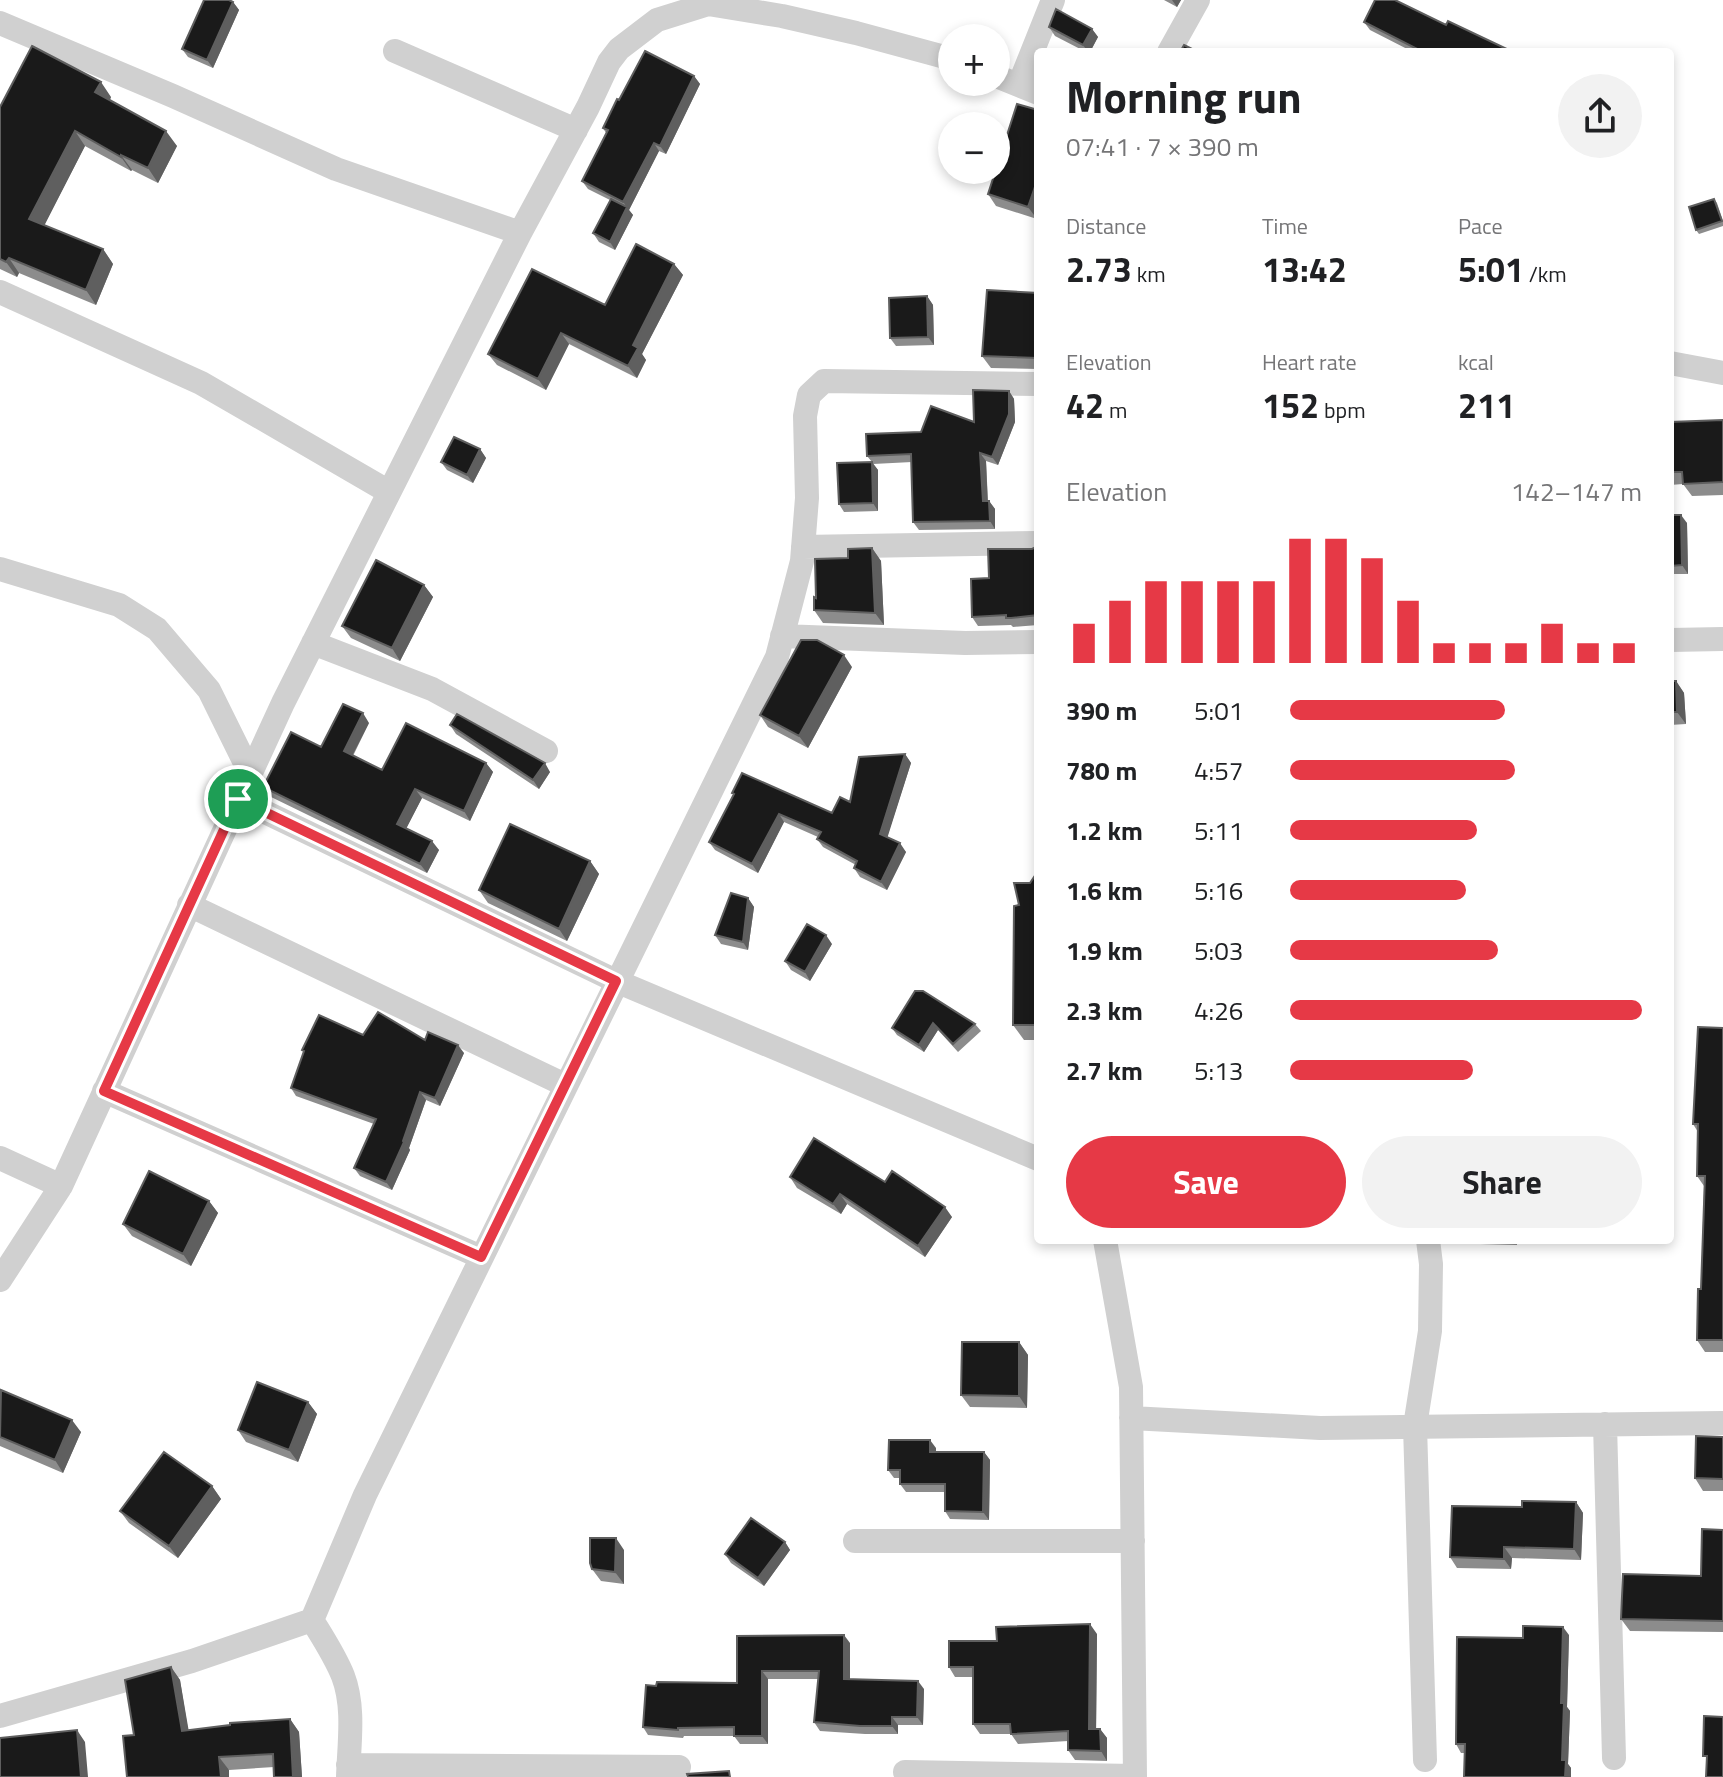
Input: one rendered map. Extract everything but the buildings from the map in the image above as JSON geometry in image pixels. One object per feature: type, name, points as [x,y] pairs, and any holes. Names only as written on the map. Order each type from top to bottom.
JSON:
[{"type":"street","points":[[1040,48],[1053,0]]},
{"type":"street","points":[[1171,48],[1198,0]]},
{"type":"street","points":[[0,1280],[61,1186],[250,773],[313,643],[609,62],[619,49],[657,20],[708,4],[782,16],[938,55]]},
{"type":"street","points":[[0,23],[336,169],[520,233]]},
{"type":"street","points":[[395,51],[576,130]]},
{"type":"street","points":[[1028,89],[1034,68]]},
{"type":"street","points":[[0,292],[201,383],[389,492]]},
{"type":"street","points":[[1674,364],[1723,373]]},
{"type":"street","points":[[0,1716],[192,1661],[312,1620],[365,1495],[777,657],[802,561],[807,498],[805,416],[809,395],[824,381],[1034,384]]},
{"type":"street","points":[[803,547],[1034,543]]},
{"type":"street","points":[[0,569],[119,605],[157,629],[209,690],[250,773]]},
{"type":"street","points":[[782,636],[965,643],[1034,642]]},
{"type":"street","points":[[1674,640],[1723,639]]},
{"type":"street","points":[[313,643],[432,689],[546,751]]},
{"type":"street","points":[[238,799],[616,981],[1034,1157]]},
{"type":"street","points":[[189,905],[565,1085]]},
{"type":"street","points":[[104,1091],[481,1257]]},
{"type":"street","points":[[0,1158],[61,1186]]},
{"type":"street","points":[[905,1772],[1135,1777],[1131,1387],[1106,1244]]},
{"type":"street","points":[[1425,1760],[1415,1426],[1430,1331],[1428,1244]]},
{"type":"street","points":[[1131,1418],[1320,1428],[1723,1423]]},
{"type":"street","points":[[1605,1424],[1614,1758]]},
{"type":"street","points":[[855,1541],[1133,1541]]},
{"type":"street","points":[[312,1620],[344,1678],[349,1704],[348,1771],[679,1767]]},
{"type":"route","points":[[238,799],[616,981],[481,1257],[104,1091],[238,799]]}]
